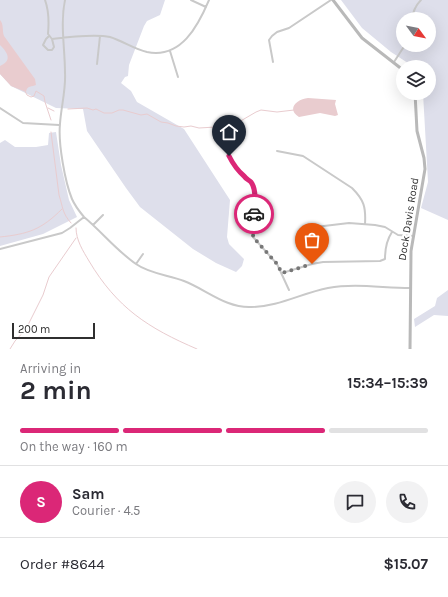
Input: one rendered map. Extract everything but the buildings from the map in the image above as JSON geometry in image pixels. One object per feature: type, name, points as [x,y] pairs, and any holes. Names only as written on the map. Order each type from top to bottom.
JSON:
[{"type":"street","points":[[45,0],[50,36],[54,47],[52,50],[48,50],[43,45],[44,41],[50,36]]},
{"type":"street","points":[[65,0],[62,16],[66,74],[60,125],[61,146],[70,193],[84,217],[136,264],[149,270],[189,283],[225,302],[244,307],[264,306],[322,290],[346,286],[410,288]]},
{"type":"street","points":[[191,0],[206,7]]},
{"type":"street","points":[[52,39],[100,36],[110,37],[147,52],[158,53],[170,51],[182,43],[194,30],[202,17],[209,0]]},
{"type":"street","points":[[273,62],[269,40],[272,36],[277,32],[289,28],[332,0],[362,38],[394,62],[400,52]]},
{"type":"street","points":[[413,12],[416,5],[421,0]]},
{"type":"street","points":[[97,64],[100,36]]},
{"type":"street","points":[[170,51],[178,77]]},
{"type":"street","name":"Dock Davis Road","points":[[410,349],[410,262],[425,169],[424,158],[417,131],[415,100]]},
{"type":"street","points":[[0,108],[23,123],[60,125]]},
{"type":"street","points":[[225,145],[233,165],[243,176],[251,181],[255,200],[253,237],[277,264],[289,290]]},
{"type":"street","points":[[277,151],[303,156],[352,188],[364,204],[366,224]]},
{"type":"street","points":[[93,225],[103,215]]},
{"type":"street","points":[[0,249],[62,233],[84,217]]},
{"type":"street","points":[[312,264],[305,229],[307,228],[328,224],[366,224],[385,227],[398,235],[413,236]]},
{"type":"street","points":[[282,273],[312,264],[338,261],[380,261],[384,259],[388,237],[392,232]]},
{"type":"street","points":[[136,264],[144,254]]},
{"type":"shaded area","points":[[0,0],[165,0],[160,15],[147,21],[144,26],[129,65],[128,76],[125,77],[121,83],[131,91],[137,102],[184,129],[230,200],[227,237],[229,244],[244,259],[242,266],[236,272],[216,263],[193,249],[140,207],[87,131],[83,109],[56,108],[11,86],[0,74]]},
{"type":"shaded area","points":[[341,0],[448,0],[448,220],[421,208],[428,182],[423,100],[436,100],[436,60],[403,60],[362,28]]},
{"type":"shaded area","points":[[0,20],[2,23],[4,36],[35,79],[36,85],[29,87],[26,92],[11,86],[0,74],[0,66],[8,59],[8,56],[0,45]]},
{"type":"shaded area","points":[[308,98],[336,100],[335,104],[338,115],[335,116],[320,113],[299,117],[293,111],[294,105],[300,100]]},
{"type":"shaded area","points":[[56,132],[61,165],[69,200],[77,217],[43,234],[0,246],[0,143],[5,140],[15,147],[36,147],[48,145],[49,133]]},
{"type":"shaded area","points":[[448,290],[448,316],[434,315],[415,327],[414,319],[435,306],[437,298]]},
{"type":"waterway","points":[[25,91],[27,95],[31,97],[34,96],[36,91],[44,96],[51,120]]},
{"type":"waterway","points":[[48,108],[54,111]]},
{"type":"waterway","points":[[68,109],[87,108],[93,110],[96,109],[104,113],[112,113],[123,110],[141,115],[147,114],[161,122],[176,126],[191,126],[199,128],[232,126],[261,110],[277,112],[294,110]]},
{"type":"waterway","points":[[51,132],[59,195],[64,213],[71,223]]},
{"type":"waterway","points":[[0,237],[34,230],[47,222],[62,209]]},
{"type":"waterway","points":[[76,228],[82,249],[111,292],[135,315],[163,333],[197,349]]},
{"type":"waterway","points":[[10,349],[26,329],[43,295],[49,277],[76,238]]},
{"type":"way so far","points":[[254,214],[253,237],[277,264],[282,273],[312,264]]},
{"type":"route","points":[[229,156],[233,165],[239,172],[246,179],[251,181],[255,200],[254,214]]}]
